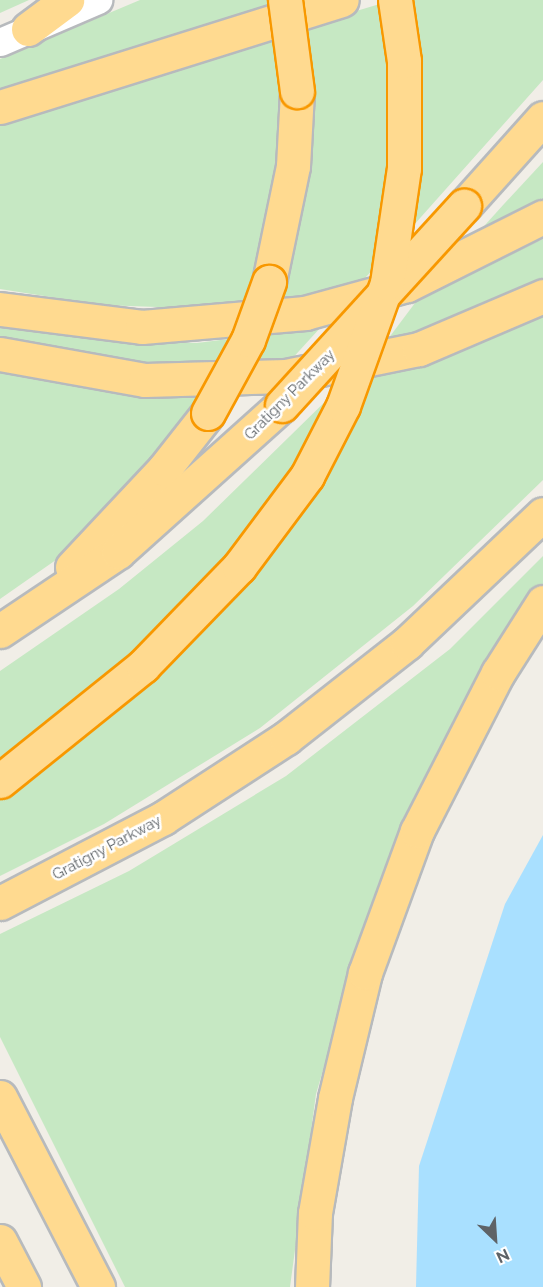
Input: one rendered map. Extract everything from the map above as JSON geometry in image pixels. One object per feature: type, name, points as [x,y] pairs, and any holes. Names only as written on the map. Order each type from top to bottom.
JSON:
[{"type":"highway","points":[[14,36],[68,0]]},
{"type":"highway","points":[[30,612],[164,469],[208,414],[248,340],[269,282],[293,166],[297,91],[285,0]]},
{"type":"highway","points":[[0,106],[342,0]]},
{"type":"highway","points":[[0,781],[143,666],[239,567],[307,477],[343,406],[387,283],[400,200],[406,118],[395,0]]},
{"type":"highway","name":"Gratigny Parkway","points":[[0,631],[117,552],[282,405],[543,118]]},
{"type":"highway","points":[[0,309],[142,327],[227,324],[305,313],[407,285],[543,218]]},
{"type":"highway","points":[[0,354],[145,380],[286,376],[419,349],[543,296]]},
{"type":"highway","name":"Gratigny Parkway","points":[[0,903],[65,872],[163,818],[286,738],[407,643],[543,514]]},
{"type":"highway","points":[[312,1287],[315,1213],[329,1133],[365,973],[417,831],[498,673],[543,602]]},
{"type":"highway","points":[[0,1097],[98,1287]]},
{"type":"highway","points":[[0,1143],[75,1287]]},
{"type":"highway","points":[[0,1241],[24,1287]]},
{"type":"street","points":[[14,36],[98,0]]},
{"type":"green space","points":[[0,0],[29,0],[0,13]]},
{"type":"green space","points":[[140,0],[318,0],[0,99],[0,59]]},
{"type":"green space","points":[[408,0],[543,0],[543,80],[413,226],[418,173]]},
{"type":"green space","points":[[383,3],[391,49],[393,142],[378,264],[353,291],[275,308],[303,27]]},
{"type":"green space","points":[[276,35],[281,132],[268,231],[243,310],[101,305],[0,289],[0,118]]},
{"type":"green space","points":[[543,162],[543,205],[467,245],[504,204]]},
{"type":"green space","points":[[543,239],[543,279],[382,347],[418,299]]},
{"type":"green space","points":[[543,307],[543,480],[413,606],[260,728],[104,824],[0,876],[0,671],[119,589],[203,521],[338,389]]},
{"type":"green space","points":[[0,324],[95,339],[197,343],[321,327],[289,362],[166,367],[0,339]]},
{"type":"green space","points":[[0,369],[126,394],[202,397],[182,430],[63,555],[0,599]]},
{"type":"green space","points":[[543,556],[543,592],[350,979],[316,1094],[290,1287],[125,1287],[0,1037],[0,934],[129,871],[286,776],[450,649]]},
{"type":"water","points":[[543,835],[543,1287],[416,1287],[419,1166],[505,904]]}]
